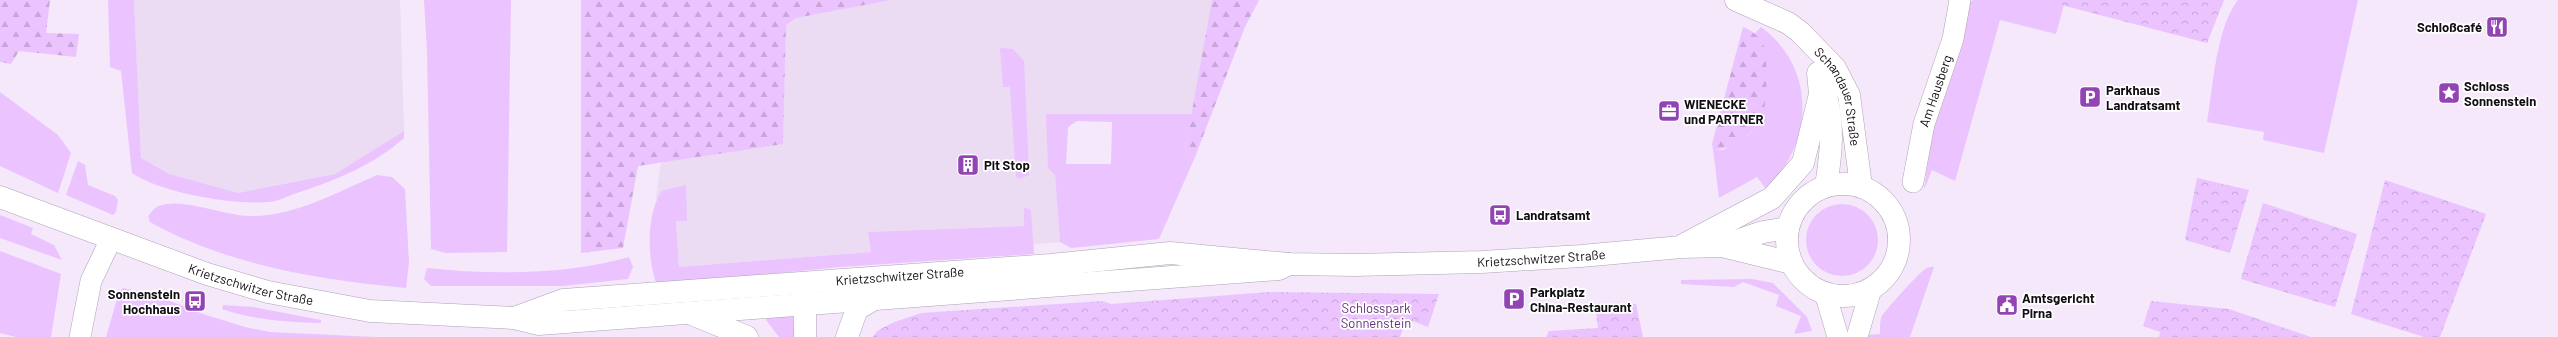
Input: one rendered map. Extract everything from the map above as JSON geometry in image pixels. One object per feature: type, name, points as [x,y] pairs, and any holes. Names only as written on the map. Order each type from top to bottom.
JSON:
[{"type":"main road","name":"Schandauer Straße","points":[[1736,0],[1788,22],[1814,45],[1843,80],[1849,96],[1853,118],[1861,186]]},
{"type":"main road","name":"Schandauer Straße","points":[[1788,22],[1818,73],[1826,95],[1831,129],[1831,156],[1826,186]]},
{"type":"main road","points":[[1681,246],[1772,198],[1803,163],[1820,94],[1818,73]]},
{"type":"main road","points":[[1843,183],[1861,186],[1872,191],[1889,206],[1895,217],[1900,235],[1894,265],[1888,274],[1871,289],[1848,296],[1825,293],[1805,281],[1792,263],[1787,246],[1788,228],[1797,206],[1815,191],[1826,186],[1843,183]]},
{"type":"main road","name":"Krietzschwitzer Straße","points":[[0,197],[207,274],[268,292],[370,311],[514,318],[539,324],[806,306],[874,299],[1279,269],[1289,264]]},
{"type":"main road","points":[[1722,246],[1763,232],[1788,228]]},
{"type":"main road","name":"Krietzschwitzer Straße","points":[[514,318],[563,300],[1051,265],[1170,252],[1289,264],[1384,265],[1482,262],[1581,256],[1681,246],[1722,246],[1792,263]]},
{"type":"main road","points":[[805,282],[805,337]]},
{"type":"main road","points":[[847,337],[857,309],[874,299]]},
{"type":"main road","points":[[692,314],[747,337]]},
{"type":"street","name":"Am Hausberg","points":[[1912,182],[1924,124],[1953,39],[1960,0]]},
{"type":"street","points":[[80,337],[91,280],[111,239]]},
{"type":"street","points":[[1857,337],[1871,289]]},
{"type":"street","points":[[1825,293],[1838,337]]},
{"type":"shaded area","points":[[134,0],[400,0],[404,131],[335,174],[238,193],[169,174],[141,158]]},
{"type":"shaded area","points":[[891,0],[1212,0],[1192,114],[1046,114],[1055,175],[1060,242],[1033,244],[1031,210],[1024,207],[1024,226],[869,232],[871,252],[679,267],[676,221],[687,221],[656,199],[661,162],[783,144],[786,25],[796,18]]},
{"type":"green space","points":[[0,0],[50,0],[46,33],[79,34],[76,57],[19,51],[11,64],[0,62]]},
{"type":"green space","points":[[108,0],[134,0],[141,158],[169,174],[238,193],[335,174],[404,131],[404,138],[379,157],[352,172],[271,202],[236,202],[198,196],[179,192],[145,180],[132,173],[121,71],[110,67]]},
{"type":"green space","points":[[424,0],[511,0],[507,252],[446,253],[431,249],[427,52]]},
{"type":"green space","points":[[581,0],[891,0],[796,18],[786,25],[783,144],[638,166],[623,248],[581,253]]},
{"type":"green space","points":[[1212,0],[1259,0],[1245,27],[1195,157],[1185,150]]},
{"type":"green space","points":[[1974,0],[2046,0],[2064,5],[2056,34],[2000,20],[1955,181],[1932,170],[1924,190],[1932,131],[1961,47],[1968,2]]},
{"type":"green space","points":[[2046,0],[2224,0],[2207,43],[2046,1]]},
{"type":"green space","points":[[2238,0],[2358,0],[2324,153],[2263,140],[2264,132],[2207,122],[2216,58],[2220,42],[2231,12]]},
{"type":"green space","points":[[1743,27],[1756,34],[1764,47],[1766,94],[1764,113],[1753,130],[1741,140],[1727,147],[1713,149],[1712,144]]},
{"type":"green space","points":[[1761,27],[1779,44],[1792,63],[1800,84],[1802,106],[1800,128],[1793,150],[1782,171],[1766,189],[1757,177],[1719,198],[1713,149],[1723,150],[1750,134],[1763,117],[1764,48],[1755,33]]},
{"type":"green space","points":[[1000,48],[1013,49],[1024,61],[1029,175],[1019,179],[1016,176],[1010,87],[1003,87]]},
{"type":"green space","points":[[0,92],[58,135],[71,153],[58,193],[0,166]]},
{"type":"green space","points":[[1046,114],[1192,114],[1185,150],[1195,157],[1159,239],[1071,248],[1060,242],[1055,175],[1048,168]],"holes":[[[1077,121],[1112,122],[1111,164],[1066,164],[1068,127]]]},
{"type":"green space","points":[[78,161],[85,165],[88,185],[115,196],[118,200],[116,212],[113,215],[66,195]]},
{"type":"green space","points":[[377,175],[392,177],[405,189],[409,262],[406,288],[373,285],[307,275],[242,260],[180,237],[150,222],[148,216],[158,207],[169,204],[191,205],[239,215],[266,215],[299,208],[331,196]]},
{"type":"green space","points":[[2197,178],[2249,190],[2230,253],[2185,240]]},
{"type":"green space","points":[[2385,180],[2486,214],[2440,337],[2424,337],[2351,314]]},
{"type":"green space","points":[[686,185],[687,221],[676,221],[679,267],[871,252],[868,232],[1024,226],[1024,207],[1031,210],[1034,254],[840,267],[657,285],[651,263],[650,250],[653,211],[662,191]]},
{"type":"green space","points":[[2263,203],[2357,234],[2335,307],[2241,279]]},
{"type":"green space","points":[[1835,204],[1849,204],[1856,206],[1868,214],[1876,226],[1878,240],[1876,254],[1868,266],[1856,274],[1849,276],[1835,276],[1828,274],[1816,266],[1808,254],[1806,247],[1806,233],[1808,226],[1816,214],[1828,206]]},
{"type":"green space","points":[[0,215],[33,228],[31,234],[54,245],[62,260],[0,238]]},
{"type":"green space","points":[[0,251],[61,274],[51,337],[16,337],[0,333]]},
{"type":"green space","points":[[629,257],[633,267],[628,279],[563,286],[431,286],[424,279],[427,268],[477,272],[529,272],[580,267]]},
{"type":"green space","points":[[1934,267],[1910,337],[1867,337],[1867,335],[1880,334],[1880,324],[1883,314],[1921,272],[1927,268]]},
{"type":"green space","points":[[1752,279],[1773,283],[1807,317],[1812,331],[1794,334],[1801,316],[1776,306],[1779,295],[1743,282],[1734,287],[1681,284],[1681,280]]},
{"type":"green space","points":[[123,288],[152,294],[203,314],[245,327],[270,332],[375,337],[106,337],[119,292]]},
{"type":"green space","name":"Schlosspark Sonnenstein","points":[[1270,292],[1439,294],[1428,327],[1407,319],[1400,337],[873,337],[877,331],[892,323],[921,313],[1103,301],[1111,304]]},
{"type":"green space","points":[[2151,301],[2229,309],[2311,337],[2159,337],[2160,332],[2143,326]]},
{"type":"green space","points":[[1595,303],[1636,304],[1643,337],[1546,337],[1549,331],[1598,328]]},
{"type":"green space","points":[[223,305],[253,307],[321,320],[321,323],[283,321],[246,316],[222,309]]},
{"type":"green space","points":[[793,315],[794,337],[779,337],[766,320],[768,317]]},
{"type":"place","name":"Schloßcafé","points":[[2497,27]]},
{"type":"place","name":"Schloss Sonnenstein","points":[[2449,93]]},
{"type":"place","name":"Parkhaus Landratsamt","points":[[2090,97]]},
{"type":"place","name":"WIENECKE und PARTNER","points":[[1669,111]]},
{"type":"place","name":"Pit Stop","points":[[968,165]]},
{"type":"place","name":"Landratsamt","points":[[1500,215]]},
{"type":"place","name":"Parkplatz China-Restaurant","points":[[1514,299]]},
{"type":"place","name":"Sonnenstein Hochhaus","points":[[195,301]]},
{"type":"place","name":"Amtsgericht Pirna","points":[[2007,305]]}]
